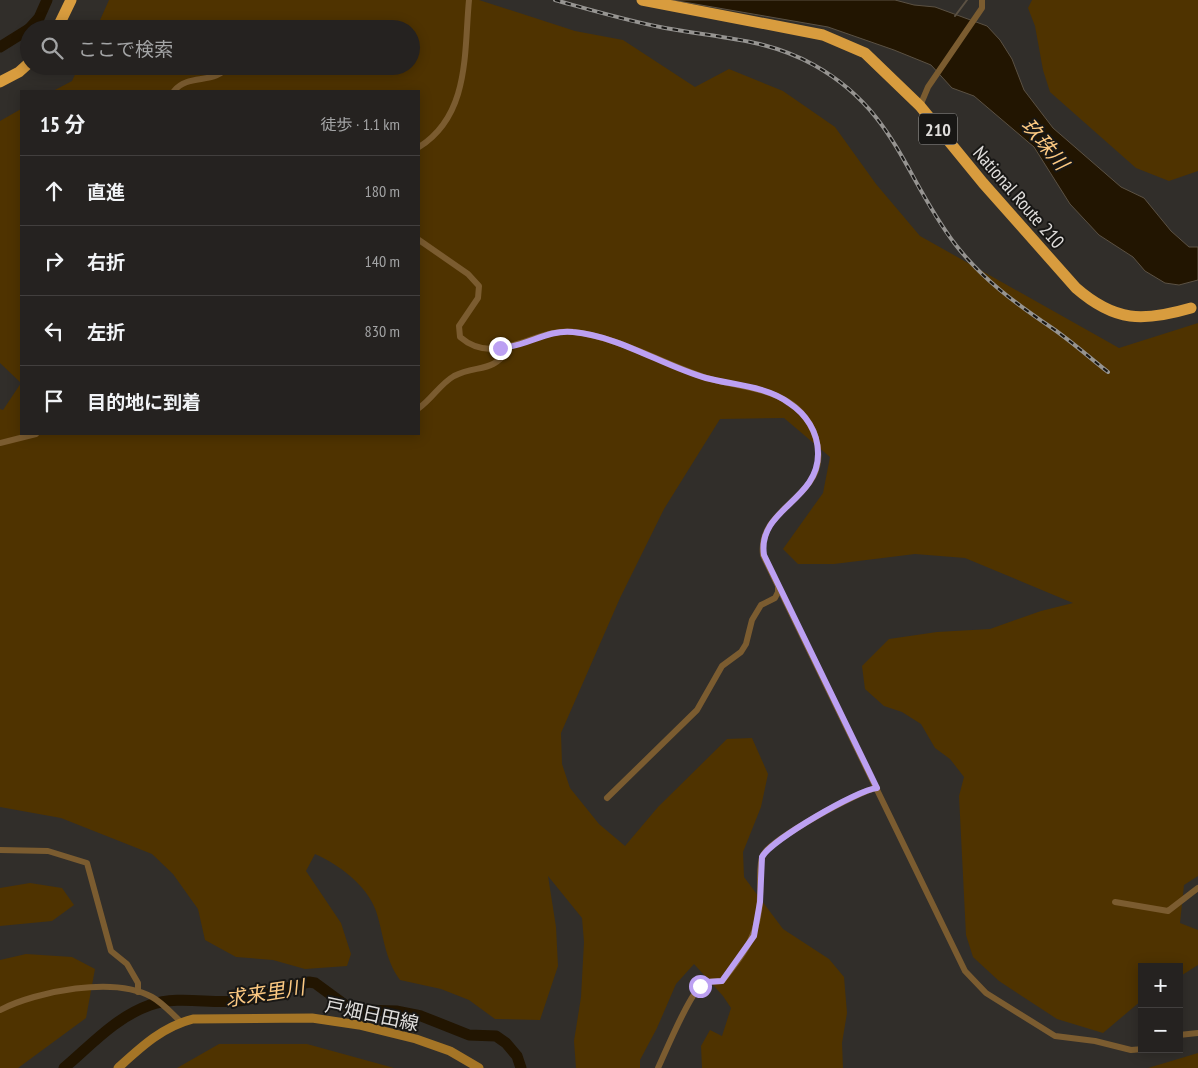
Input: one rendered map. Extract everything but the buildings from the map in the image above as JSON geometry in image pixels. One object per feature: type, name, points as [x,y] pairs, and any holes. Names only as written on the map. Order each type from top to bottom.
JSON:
[{"type":"highway","points":[[61,20],[71,0]]},
{"type":"highway","name":"National Route 210","points":[[642,0],[823,35],[865,53],[920,106],[983,183],[1076,288],[1091,301],[1108,312],[1146,318],[1191,308]]},
{"type":"highway","points":[[0,82],[20,71]]},
{"type":"main road","name":"戸畑日田線","points":[[118,1068],[166,1028],[181,1022],[193,1019],[312,1018],[359,1025],[416,1039],[450,1051],[480,1068]]},
{"type":"street","points":[[420,146],[430,140],[445,122],[459,91],[466,57],[469,0]]},
{"type":"street","points":[[920,106],[928,87],[982,8],[982,0]]},
{"type":"street","points":[[176,90],[190,81],[217,75]]},
{"type":"street","points":[[420,241],[468,274],[479,286],[478,298],[459,326],[460,337],[472,345],[509,348],[549,333],[575,332],[631,348],[706,378],[763,391],[787,401],[799,410],[811,424],[817,440],[818,454],[815,471],[805,491],[772,521],[764,535],[764,555],[965,971],[986,993],[1055,1036],[1095,1040],[1131,1050],[1138,1049]]},
{"type":"street","points":[[420,407],[454,376],[494,364],[502,359],[509,348]]},
{"type":"street","points":[[0,443],[32,435]]},
{"type":"street","points":[[607,798],[697,710],[722,666],[741,652],[746,644],[752,620],[762,605],[774,598],[778,592],[778,584]]},
{"type":"street","points":[[658,1068],[690,1001],[700,986],[706,982],[722,981],[754,936],[760,902],[762,857],[765,852],[774,843],[822,813],[868,789],[877,788]]},
{"type":"street","points":[[0,850],[48,851],[87,863],[111,951],[127,964],[138,983],[138,992]]},
{"type":"street","points":[[1115,902],[1168,910],[1198,888]]},
{"type":"street","points":[[0,1010],[21,1000],[92,987],[117,987],[138,992],[159,1002],[181,1022]]},
{"type":"street","points":[[1183,1035],[1198,1033]]},
{"type":"shaded area","points":[[109,0],[479,0],[575,31],[623,40],[695,87],[729,69],[783,91],[835,127],[876,184],[920,236],[1119,348],[1198,323],[1198,876],[1184,885],[1180,923],[1198,930],[1198,965],[1183,974],[1183,963],[1138,963],[1138,1003],[1103,1033],[1057,1019],[999,981],[973,957],[966,935],[959,796],[964,777],[950,759],[935,748],[921,724],[902,712],[884,706],[865,689],[862,666],[889,639],[937,632],[990,629],[1041,611],[1073,603],[965,558],[915,554],[834,564],[798,564],[783,549],[823,493],[830,457],[784,418],[720,419],[664,509],[620,598],[561,733],[562,764],[570,788],[599,824],[625,846],[658,807],[727,739],[752,738],[768,774],[761,807],[743,852],[744,877],[783,929],[829,959],[844,977],[847,1013],[842,1043],[843,1068],[702,1068],[701,1046],[710,1030],[722,1036],[731,1008],[723,996],[694,964],[676,984],[657,1028],[640,1060],[640,1068],[576,1068],[574,1041],[581,997],[584,942],[582,918],[548,876],[556,927],[558,966],[540,1020],[495,1019],[469,1000],[441,989],[400,980],[387,955],[372,901],[351,876],[333,863],[315,854],[306,871],[341,923],[351,954],[347,966],[305,969],[273,960],[236,957],[205,940],[198,909],[173,874],[152,854],[61,818],[0,807],[0,409],[3,410],[20,384],[20,435],[420,435],[420,90],[55,90],[72,81],[75,75],[420,75],[420,20],[100,20]]},
{"type":"shaded area","points":[[1032,0],[1198,0],[1198,171],[1169,181],[1136,168],[1050,92],[1043,70],[1035,26],[1028,8]]},
{"type":"shaded area","points":[[20,110],[20,382],[0,363],[0,121]]},
{"type":"shaded area","points":[[30,883],[62,888],[74,905],[52,921],[0,926],[0,888]]},
{"type":"shaded area","points":[[26,954],[72,957],[95,969],[86,1018],[18,1068],[0,1068],[0,960]]},
{"type":"shaded area","points":[[219,1044],[307,1044],[394,1068],[177,1068]]},
{"type":"shaded area","points":[[1198,1053],[1198,1068],[1148,1068]]},
{"type":"water","points":[[672,0],[895,0],[914,5],[935,7],[987,26],[1000,40],[1012,59],[1024,90],[1053,128],[1121,187],[1144,198],[1171,231],[1189,247],[1198,247],[1198,280],[1179,285],[1165,283],[1145,271],[1133,257],[1099,235],[1070,204],[1034,147],[974,96],[952,88],[931,65],[828,27]]},
{"type":"waterway","name":"玖珠川","points":[[37,20],[47,0]]},
{"type":"waterway","points":[[955,16],[967,0]]},
{"type":"waterway","name":"玖珠川","points":[[0,47],[20,35]]},
{"type":"waterway","name":"求来里川","points":[[64,1068],[115,1024],[150,1005],[183,1000],[238,1001],[309,982],[315,983],[345,1005],[362,1010],[396,1011],[421,1016],[469,1035],[496,1036],[506,1043],[517,1056],[521,1068]]},
{"type":"railway","points":[[555,0],[651,25],[741,40],[778,49],[814,65],[842,83],[881,124],[938,219],[965,257],[1000,290],[1066,338],[1108,372]]},
{"type":"route","points":[[500,348],[513,347],[549,333],[565,331],[606,340],[706,378],[758,390],[787,401],[799,410],[811,424],[817,440],[818,454],[815,471],[805,491],[772,521],[764,535],[764,555],[877,788],[868,789],[822,813],[774,843],[765,852],[762,857],[758,923],[754,936],[735,966],[722,981],[706,982],[700,986]]}]
